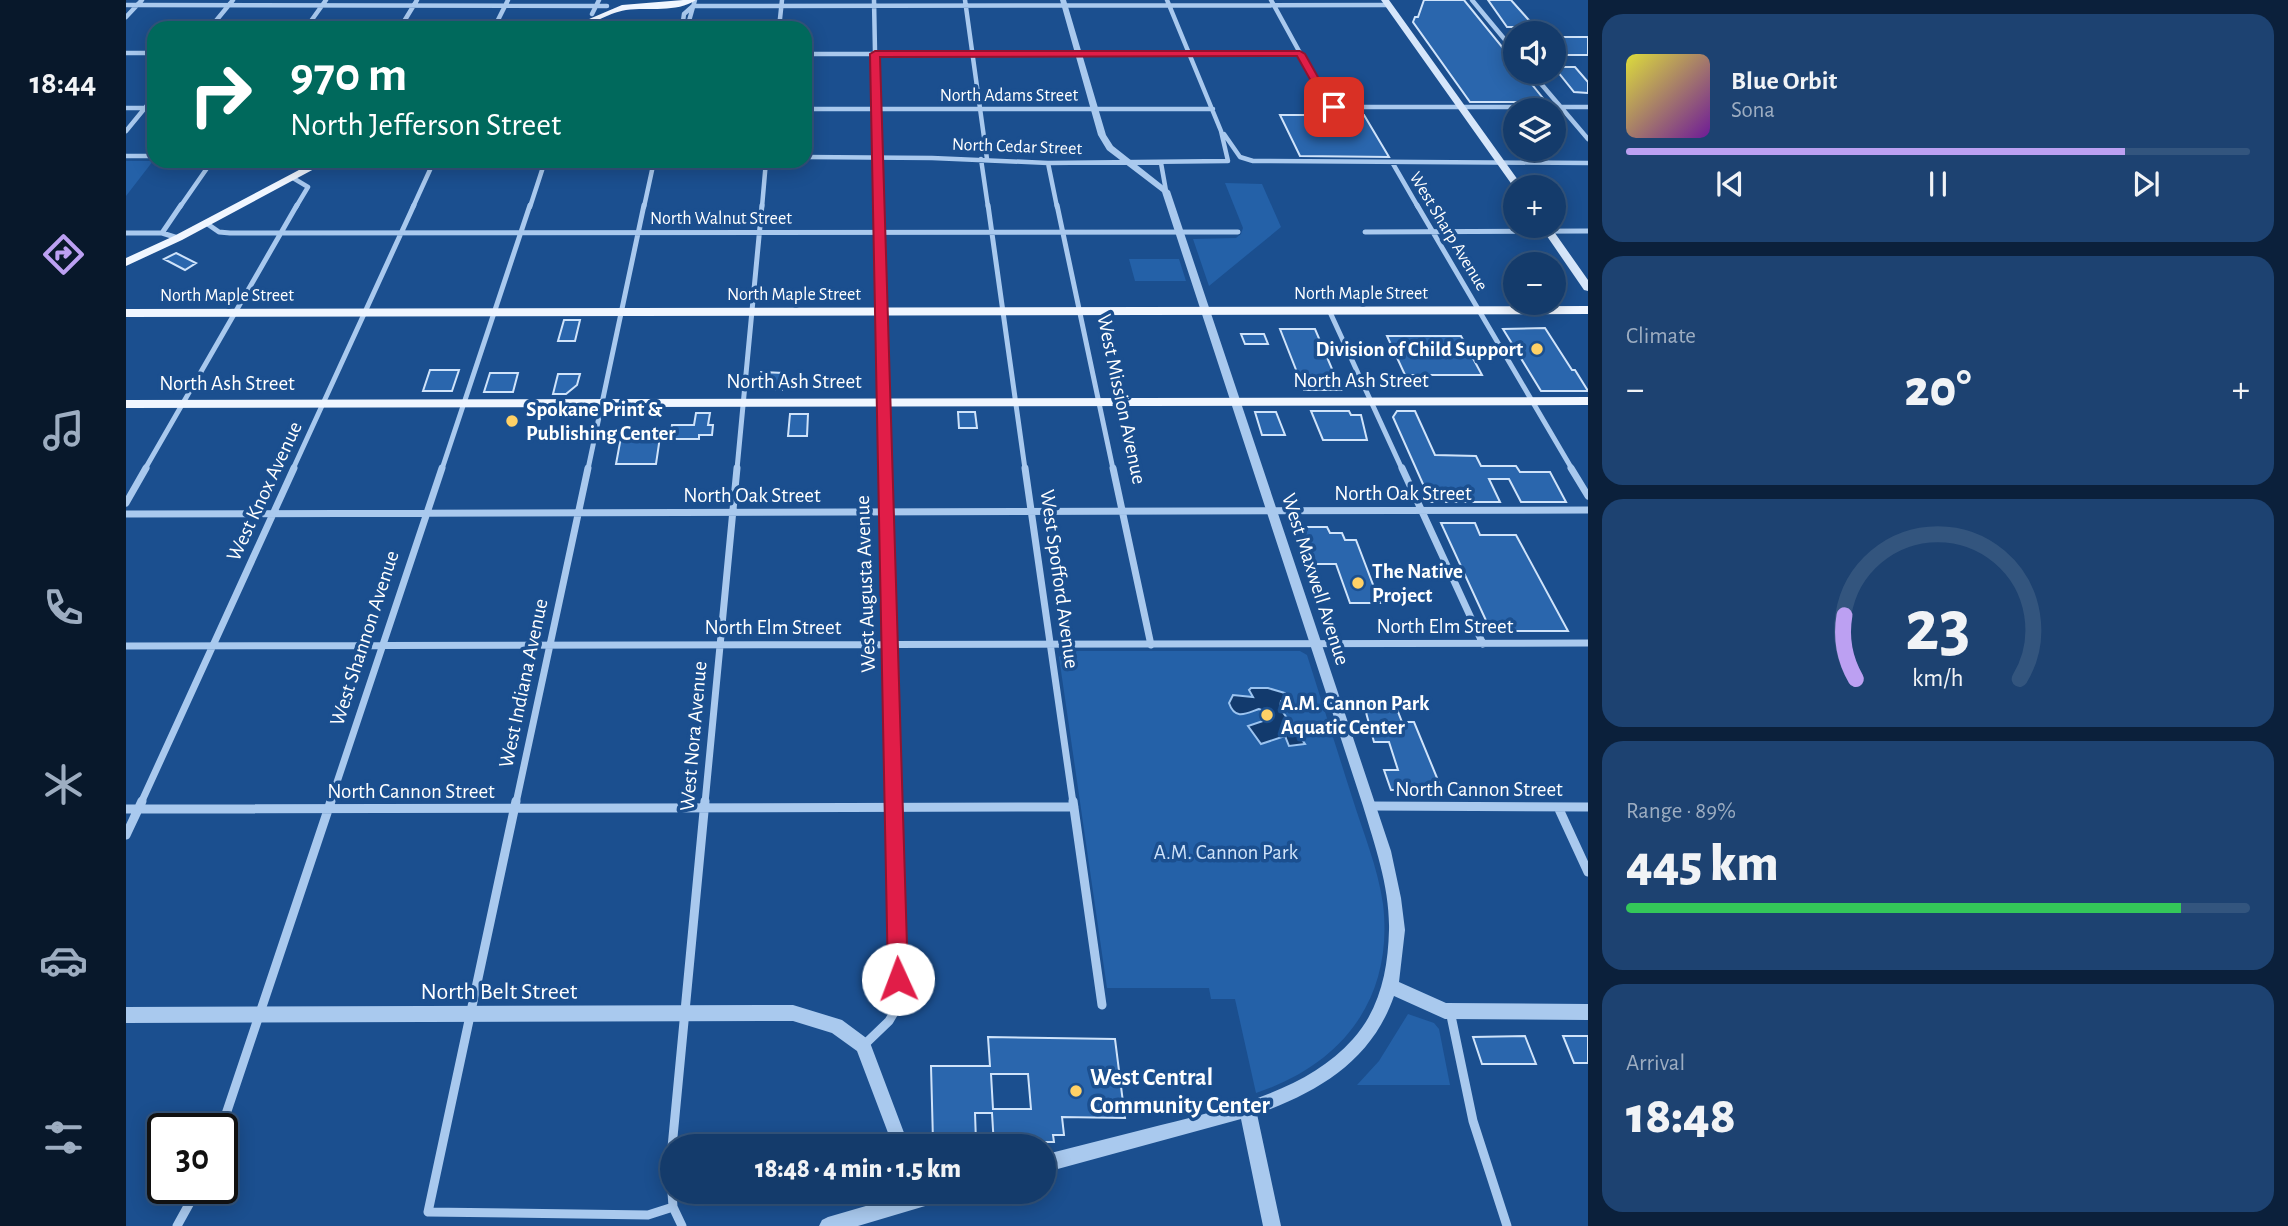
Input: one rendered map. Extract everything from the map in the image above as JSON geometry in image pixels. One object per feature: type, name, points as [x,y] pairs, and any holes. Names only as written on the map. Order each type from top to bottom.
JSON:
[{"type":"main road","points":[[586,21],[609,9],[607,6],[619,0]]},
{"type":"main road","points":[[628,0],[648,6],[678,9],[684,14]]},
{"type":"main road","points":[[597,14],[626,7],[694,2]]},
{"type":"main road","points":[[1387,3],[1510,175]]},
{"type":"main road","points":[[126,262],[178,238],[311,168]]},
{"type":"main road","points":[[126,271],[178,238]]},
{"type":"main road","points":[[1553,238],[1588,288]]},
{"type":"main road","name":"North Maple Street","points":[[126,313],[1588,310]]},
{"type":"main road","name":"North Ash Street","points":[[126,404],[1588,401]]},
{"type":"street","points":[[126,17],[142,0]]},
{"type":"street","points":[[216,21],[233,0]]},
{"type":"street","points":[[311,21],[326,0]]},
{"type":"street","points":[[404,21],[417,0]]},
{"type":"street","points":[[498,21],[508,0]]},
{"type":"street","points":[[126,5],[505,6],[597,14],[599,0]]},
{"type":"street","name":"West Spofford Avenue","points":[[965,0],[980,109],[991,231],[1102,1005]]},
{"type":"street","points":[[1167,0],[1221,131],[1244,160],[1588,163]]},
{"type":"street","points":[[1270,0],[1328,104],[1334,107],[1503,108]]},
{"type":"street","points":[[1472,0],[1503,37]]},
{"type":"street","points":[[694,2],[874,3],[966,7],[1064,3],[1170,6],[1387,3]]},
{"type":"street","points":[[684,21],[684,14],[694,2]]},
{"type":"street","points":[[687,21],[694,2]]},
{"type":"street","points":[[780,21],[782,3]]},
{"type":"street","name":"West Augusta Avenue","points":[[863,1046],[889,1021],[899,1004],[884,402],[877,232],[874,3]]},
{"type":"street","points":[[1064,3],[1101,135],[1110,148],[1166,191]]},
{"type":"street","points":[[126,53],[147,53]]},
{"type":"street","points":[[812,54],[1300,54]]},
{"type":"street","points":[[1541,84],[1553,98]]},
{"type":"street","points":[[126,131],[147,106]]},
{"type":"street","points":[[1566,107],[1588,107]]},
{"type":"street","points":[[126,108],[145,108]]},
{"type":"street","name":"North Adams Street","points":[[812,109],[1213,109]]},
{"type":"street","points":[[1566,113],[1588,139]]},
{"type":"street","name":"North Cedar Street","points":[[812,157],[984,159],[1048,163],[1228,160],[1221,131]]},
{"type":"street","points":[[126,156],[147,156]]},
{"type":"street","name":"West Sharp Avenue","points":[[1392,162],[1588,496]]},
{"type":"street","name":"West Mission Avenue","points":[[1048,163],[1151,645]]},
{"type":"street","name":"West Maxwell Avenue","points":[[1056,1161],[1248,1110],[1290,1094],[1342,1063],[1361,1043],[1391,986],[1397,930],[1389,869],[1370,806],[1178,232],[1161,163]]},
{"type":"street","points":[[162,233],[207,168]]},
{"type":"street","name":"West Knox Avenue","points":[[126,835],[431,168]]},
{"type":"street","name":"West Shannon Avenue","points":[[226,1113],[543,168]]},
{"type":"street","name":"West Indiana Avenue","points":[[653,168],[428,1212],[648,1215],[673,1207]]},
{"type":"street","name":"West Nora Avenue","points":[[673,1134],[765,168]]},
{"type":"street","points":[[126,503],[308,187],[293,178]]},
{"type":"street","name":"North Walnut Street","points":[[206,223],[222,233],[1238,232]]},
{"type":"street","points":[[1364,232],[1503,230]]},
{"type":"street","points":[[1566,230],[1588,231]]},
{"type":"street","points":[[126,233],[162,233],[178,238]]},
{"type":"street","points":[[1329,310],[1483,644]]},
{"type":"street","name":"North Oak Street","points":[[126,514],[1588,510]]},
{"type":"street","name":"North Elm Street","points":[[126,646],[1588,643]]},
{"type":"street","name":"North Cannon Street","points":[[1370,806],[1588,807]]},
{"type":"street","name":"North Cannon Street","points":[[126,809],[1074,807]]},
{"type":"street","points":[[1558,807],[1588,872]]},
{"type":"street","points":[[1391,986],[1429,1005],[1450,1011],[1588,1012]]},
{"type":"street","points":[[1450,1011],[1473,1121],[1507,1226]]},
{"type":"street","name":"North Belt Street","points":[[126,1015],[793,1013],[836,1026],[863,1046]]},
{"type":"street","points":[[863,1046],[896,1134]]},
{"type":"street","points":[[1248,1110],[1272,1226]]},
{"type":"street","points":[[177,1226],[189,1204]]},
{"type":"street","name":"West Nora Avenue","points":[[673,1204],[682,1226]]},
{"type":"street","points":[[828,1226],[890,1204]]},
{"type":"green space","points":[[126,161],[147,161],[148,168],[126,196]]},
{"type":"green space","points":[[1225,183],[1262,184],[1281,227],[1209,286],[1193,239],[1236,238],[1243,228]]},
{"type":"green space","points":[[1129,259],[1179,259],[1186,281],[1135,281]]},
{"type":"green space","name":"A.M. Cannon Park","points":[[1065,651],[1300,651],[1307,655],[1378,877],[1383,904],[1384,938],[1380,969],[1371,997],[1356,1023],[1337,1045],[1314,1064],[1287,1080],[1256,1093],[1235,999],[1211,999],[1209,988],[1107,988],[1059,657]]},
{"type":"green space","points":[[1408,1014],[1434,1023],[1439,1029],[1450,1085],[1357,1085],[1379,1061]]},
{"type":"shaded area","points":[[1268,688],[1285,693],[1286,697],[1281,701],[1280,708],[1305,744],[1289,746],[1285,736],[1261,744],[1248,726],[1272,718],[1259,709],[1238,714],[1229,703],[1233,695],[1253,697],[1249,690]]},
{"type":"building","points":[[1424,0],[1464,0],[1503,48],[1503,84],[1532,84],[1543,98],[1503,98],[1503,102],[1470,102],[1413,22],[1415,17],[1418,17]]},
{"type":"building","points":[[1488,0],[1511,0],[1530,21],[1503,21]]},
{"type":"building","points":[[1566,37],[1588,37],[1588,55],[1566,55]]},
{"type":"building","points":[[1566,67],[1575,67],[1588,82],[1588,93],[1574,92],[1566,82]]},
{"type":"building","points":[[1280,115],[1364,115],[1389,157],[1300,156]]},
{"type":"building","points":[[176,253],[196,263],[185,270],[164,259]]},
{"type":"building","points":[[564,320],[580,320],[575,341],[558,341]]},
{"type":"building","name":"Division of Child Support","points":[[1545,328],[1588,391],[1541,391],[1503,329]]},
{"type":"building","points":[[1280,329],[1315,329],[1341,390],[1304,390]]},
{"type":"building","points":[[1241,334],[1264,334],[1268,344],[1245,344]]},
{"type":"building","points":[[1387,336],[1461,336],[1482,375],[1405,375]]},
{"type":"building","points":[[430,370],[459,370],[452,391],[423,391]]},
{"type":"building","points":[[761,372],[783,373],[782,390],[772,390],[773,381],[760,381]]},
{"type":"building","points":[[490,373],[518,373],[513,392],[484,392]]},
{"type":"building","points":[[558,374],[580,374],[577,385],[566,394],[553,394]]},
{"type":"building","points":[[1311,411],[1349,411],[1351,415],[1361,415],[1367,440],[1323,440]]},
{"type":"building","points":[[1397,411],[1415,411],[1435,455],[1476,456],[1481,466],[1516,466],[1520,472],[1550,472],[1566,502],[1521,502],[1509,479],[1489,479],[1500,502],[1431,502],[1393,417]]},
{"type":"building","points":[[958,412],[975,412],[977,428],[959,428]]},
{"type":"building","points":[[1255,412],[1276,412],[1285,435],[1262,435]]},
{"type":"building","points":[[696,413],[710,413],[708,425],[713,425],[712,435],[699,435],[699,439],[670,439],[672,425],[694,425]]},
{"type":"building","points":[[790,414],[808,414],[807,436],[788,436]]},
{"type":"building","points":[[621,437],[660,437],[656,464],[616,464]]},
{"type":"building","points":[[1441,523],[1475,523],[1480,535],[1516,535],[1568,631],[1497,631],[1495,627],[1489,627]]},
{"type":"building","name":"The Native Project","points":[[1301,527],[1327,527],[1330,533],[1342,533],[1345,540],[1356,540],[1380,603],[1350,603],[1336,564],[1308,564],[1301,542],[1306,542]]},
{"type":"building","points":[[1395,704],[1402,722],[1414,722],[1442,790],[1391,790],[1384,770],[1398,770],[1389,742],[1374,742],[1364,705]]},
{"type":"building","points":[[1525,1036],[1536,1064],[1482,1064],[1473,1037]]},
{"type":"building","points":[[1563,1036],[1588,1036],[1588,1063],[1574,1063]]},
{"type":"building","name":"West Central Community Center","points":[[988,1037],[1115,1039],[1125,1118],[1062,1117],[1064,1135],[993,1134],[992,1113],[975,1113],[976,1134],[933,1134],[931,1066],[990,1066]],"holes":[[[991,1074],[1028,1074],[1031,1109],[993,1109]]]},
{"type":"place","name":"Division of Child Support","points":[[1537,349]]},
{"type":"place","name":"Spokane Print & Publishing Center","points":[[512,421]]},
{"type":"place","name":"The Native Project","points":[[1358,583]]},
{"type":"place","name":"A.M. Cannon Park Aquatic Center","points":[[1267,715]]},
{"type":"place","name":"West Central Community Center","points":[[1076,1091]]},
{"type":"route","points":[[898,979],[884,402],[877,232],[875,54],[1300,54],[1328,104],[1334,107]]}]
